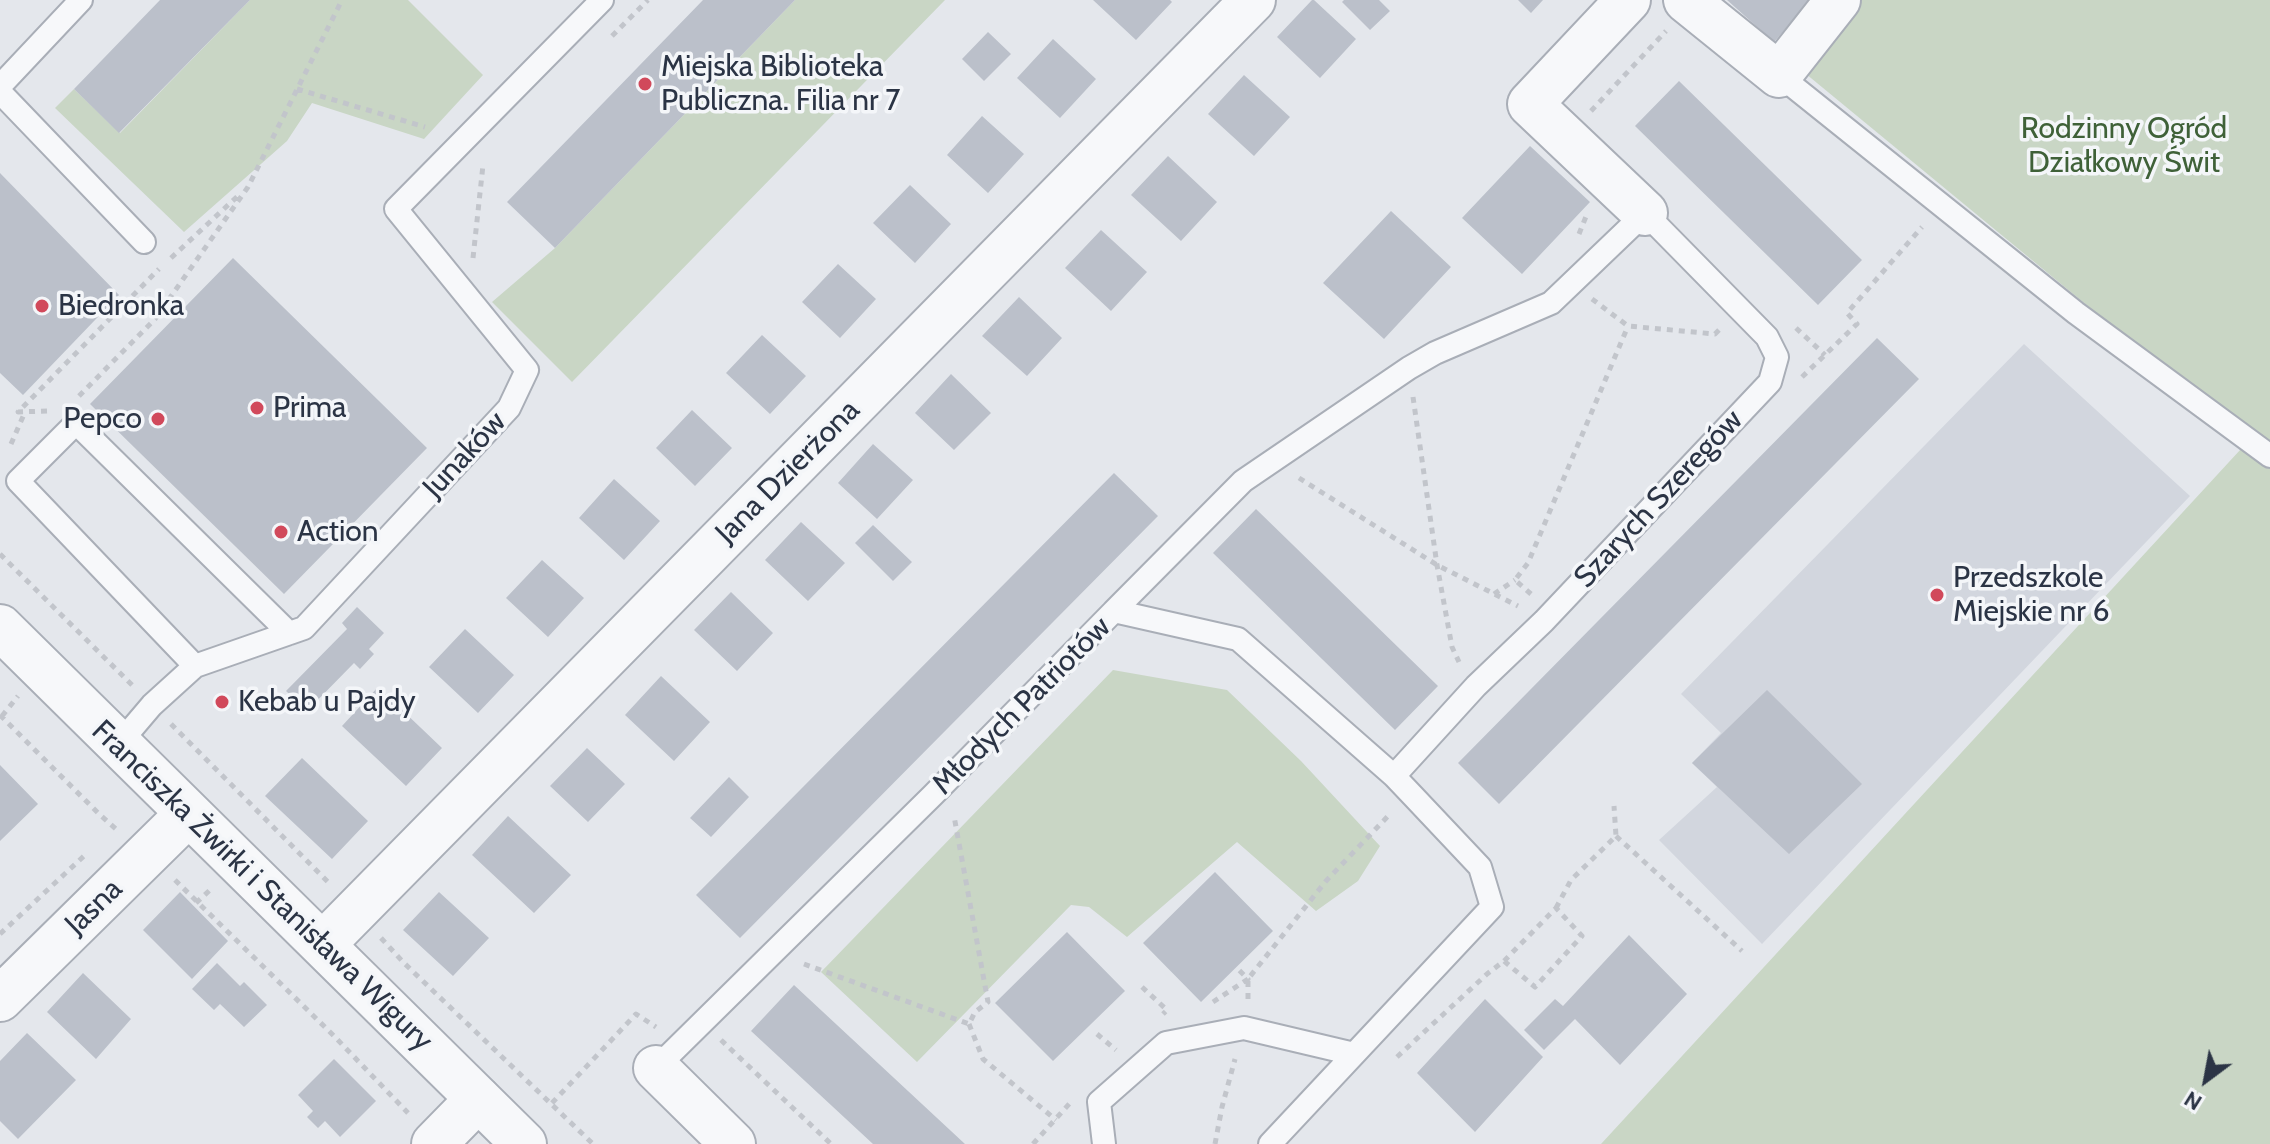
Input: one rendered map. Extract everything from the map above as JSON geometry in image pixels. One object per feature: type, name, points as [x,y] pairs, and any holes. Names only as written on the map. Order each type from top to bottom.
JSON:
[{"type":"street","name":"Jana Dzierżona","points":[[323,944],[1253,0]]},
{"type":"street","name":"Szarych Szeregów","points":[[1628,0],[1530,104],[1645,213]]},
{"type":"street","points":[[1678,13],[1779,75],[1838,0]]},
{"type":"street","name":"Franciszka Żwirki i Stanisława Wigury","points":[[0,627],[524,1144]]},
{"type":"street","name":"Jasna","points":[[0,999],[188,814]]},
{"type":"street","points":[[658,1049],[733,1144]]},
{"type":"street","points":[[435,1143],[478,1099]]},
{"type":"lane","points":[[81,0],[0,89],[144,242]]},
{"type":"lane","name":"Junaków","points":[[118,745],[152,705],[195,666],[304,628],[509,408],[527,370],[396,209],[602,0]]},
{"type":"lane","points":[[1779,75],[2076,313],[2270,456]]},
{"type":"lane","points":[[1114,611],[1243,481],[1409,368],[1435,353],[1551,303],[1645,213]]},
{"type":"lane","name":"Szarych Szeregów","points":[[1394,776],[1770,382],[1777,357],[1767,337],[1645,213]]},
{"type":"lane","points":[[195,666],[18,481],[70,417],[289,633]]},
{"type":"lane","name":"Młodych Patriotów","points":[[658,1049],[922,806],[1114,611],[1238,639],[1394,776],[1480,867],[1492,907],[1270,1144]]},
{"type":"lane","points":[[1104,1144],[1099,1102],[1166,1043],[1244,1028],[1354,1054]]},
{"type":"path","points":[[248,187],[141,285],[18,412],[70,417],[155,319],[248,187],[342,0]]},
{"type":"path","points":[[1590,112],[1678,13]]},
{"type":"path","points":[[297,89],[425,127]]},
{"type":"path","points":[[469,299],[482,167]]},
{"type":"path","points":[[1576,240],[1593,201]]},
{"type":"path","points":[[1793,386],[1857,324],[1847,313],[1941,205]]},
{"type":"path","points":[[1591,298],[1628,326],[1715,334]]},
{"type":"path","points":[[1494,594],[1515,580],[1528,563],[1628,326]]},
{"type":"path","points":[[1409,368],[1452,647],[1472,691]]},
{"type":"path","points":[[1288,471],[1437,565],[1544,621]]},
{"type":"path","points":[[0,554],[356,909],[404,963],[593,1144]]},
{"type":"path","points":[[1515,580],[1534,596]]},
{"type":"path","points":[[19,695],[1,715],[98,813],[114,828],[125,832]]},
{"type":"path","points":[[1614,806],[1616,836],[1742,951]]},
{"type":"path","points":[[1210,1005],[1248,979],[1326,881],[1390,813]]},
{"type":"path","points":[[953,814],[988,1002],[975,1012],[969,1024]]},
{"type":"path","points":[[1397,1057],[1504,961],[1556,908],[1571,880],[1616,836]]},
{"type":"path","points":[[0,934],[91,849]]},
{"type":"path","points":[[169,874],[334,1036],[435,1143]]},
{"type":"path","points":[[196,903],[212,888]]},
{"type":"path","points":[[1504,961],[1535,987],[1582,936],[1556,908]]},
{"type":"path","points":[[802,963],[969,1024],[983,1059],[1056,1120],[1033,1144]]},
{"type":"path","points":[[1215,1144],[1248,1014],[1248,979],[1239,970]]},
{"type":"path","points":[[1167,1010],[1181,1009]]},
{"type":"path","points":[[552,1103],[636,1014],[658,1049]]},
{"type":"path","points":[[1097,1034],[1116,1051]]},
{"type":"path","points":[[721,1040],[831,1144]]},
{"type":"shaded area","name":"Przedszkole Miejskie nr 6","points":[[2024,344],[2190,496],[1762,944],[1659,840],[1717,787],[1692,763],[1721,733],[1681,694]]},
{"type":"green space","points":[[250,0],[408,0],[483,75],[424,139],[312,103],[287,141],[184,232],[55,108],[74,89],[120,133]]},
{"type":"green space","points":[[795,0],[945,0],[572,382],[492,302],[555,248]]},
{"type":"green space","name":"Rodzinny Ogród Działkowy Świt","points":[[1856,0],[2270,0],[2270,1144],[1601,1144],[2252,437],[2191,391],[1800,69]]},
{"type":"green space","points":[[1113,670],[1227,690],[1301,761],[1380,846],[1358,881],[1316,911],[1237,842],[1127,937],[1089,907],[1071,905],[917,1062],[821,972]]},
{"type":"building","points":[[160,0],[250,0],[119,133],[74,89]]},
{"type":"building","points":[[703,0],[795,0],[555,248],[507,202]]},
{"type":"building","points":[[1093,0],[1170,0],[1172,2],[1136,40]]},
{"type":"building","points":[[1312,0],[1356,39],[1320,78],[1277,37]]},
{"type":"building","points":[[1379,0],[1390,11],[1370,30],[1342,2]]},
{"type":"building","points":[[1518,0],[1543,0],[1531,13]]},
{"type":"building","points":[[1727,0],[1811,0],[1774,42]]},
{"type":"building","points":[[988,32],[1011,54],[984,81],[962,59]]},
{"type":"building","points":[[1053,39],[1096,79],[1060,118],[1017,78]]},
{"type":"building","points":[[1244,75],[1290,117],[1254,156],[1208,114]]},
{"type":"building","points":[[1679,81],[1862,260],[1818,305],[1635,126]]},
{"type":"building","points":[[982,116],[1024,154],[988,193],[947,155]]},
{"type":"building","points":[[1530,146],[1590,202],[1522,274],[1462,218]]},
{"type":"building","points":[[1168,156],[1217,202],[1181,241],[1131,195]]},
{"type":"building","points":[[0,173],[119,295],[23,395],[0,373]]},
{"type":"building","points":[[910,185],[951,224],[915,263],[873,223]]},
{"type":"building","points":[[1391,211],[1451,267],[1384,339],[1323,283]]},
{"type":"building","points":[[1101,230],[1147,272],[1111,311],[1065,268]]},
{"type":"building","points":[[233,258],[427,448],[284,594],[90,404]]},
{"type":"building","points":[[838,264],[876,299],[840,338],[802,302]]},
{"type":"building","points":[[1019,297],[1062,338],[1027,376],[982,336]]},
{"type":"building","points":[[762,335],[806,376],[770,414],[726,373]]},
{"type":"building","points":[[1877,338],[1919,379],[1499,804],[1458,763]]},
{"type":"building","points":[[951,374],[991,413],[954,450],[915,413]]},
{"type":"building","points":[[692,410],[732,448],[695,486],[656,448]]},
{"type":"building","points":[[873,444],[913,480],[877,519],[838,483]]},
{"type":"building","points":[[1114,473],[1158,516],[740,938],[696,895]]},
{"type":"building","points":[[614,479],[660,521],[624,560],[579,518]]},
{"type":"building","points":[[1256,509],[1438,686],[1395,730],[1213,553]]},
{"type":"building","points":[[801,522],[845,563],[808,601],[765,560]]},
{"type":"building","points":[[873,525],[912,562],[893,581],[855,543]]},
{"type":"building","points":[[542,560],[584,598],[548,637],[506,598]]},
{"type":"building","points":[[731,592],[773,633],[737,671],[694,630]]},
{"type":"building","points":[[357,607],[384,633],[369,649],[374,654],[360,669],[354,663],[307,711],[286,691],[347,629],[342,623]]},
{"type":"building","points":[[465,629],[514,675],[478,713],[429,667]]},
{"type":"building","points":[[661,676],[710,722],[674,761],[625,715]]},
{"type":"building","points":[[378,687],[442,748],[406,786],[342,726]]},
{"type":"building","points":[[1767,690],[1862,784],[1789,854],[1692,763]]},
{"type":"building","points":[[587,748],[625,784],[588,822],[550,786]]},
{"type":"building","points":[[302,758],[368,821],[332,859],[265,796]]},
{"type":"building","points":[[0,765],[38,804],[0,841]]},
{"type":"building","points":[[729,777],[749,797],[711,837],[690,818]]},
{"type":"building","points":[[508,816],[571,875],[534,913],[472,855]]},
{"type":"building","points":[[1215,872],[1273,931],[1201,1002],[1143,943]]},
{"type":"building","points":[[180,892],[228,941],[192,979],[143,930]]},
{"type":"building","points":[[439,892],[489,938],[453,976],[403,930]]},
{"type":"building","points":[[1067,932],[1125,991],[1053,1061],[995,1003]]},
{"type":"building","points":[[1629,935],[1687,994],[1620,1065],[1575,1019],[1544,1050],[1524,1030],[1555,999],[1563,1006]]},
{"type":"building","points":[[217,963],[240,986],[244,982],[267,1005],[244,1027],[220,1004],[214,1010],[192,989]]},
{"type":"building","points":[[83,973],[131,1019],[96,1059],[47,1012]]},
{"type":"building","points":[[794,985],[965,1144],[873,1144],[751,1031]]},
{"type":"building","points":[[1485,999],[1543,1057],[1475,1132],[1417,1073]]},
{"type":"building","points":[[27,1033],[76,1080],[18,1139],[0,1121],[0,1061]]},
{"type":"building","points":[[334,1059],[376,1101],[340,1137],[325,1121],[318,1128],[307,1117],[313,1111],[298,1095]]},
{"type":"place","name":"Miejska Biblioteka Publiczna. Filia nr 7","points":[[645,84]]},
{"type":"place","name":"Biedronka","points":[[42,306]]},
{"type":"place","name":"Prima","points":[[257,408]]},
{"type":"place","name":"Pepco","points":[[158,419]]},
{"type":"place","name":"Action","points":[[281,532]]},
{"type":"place","name":"Przedszkole Miejskie nr 6","points":[[1937,595]]},
{"type":"place","name":"Kebab u Pajdy","points":[[222,702]]}]
